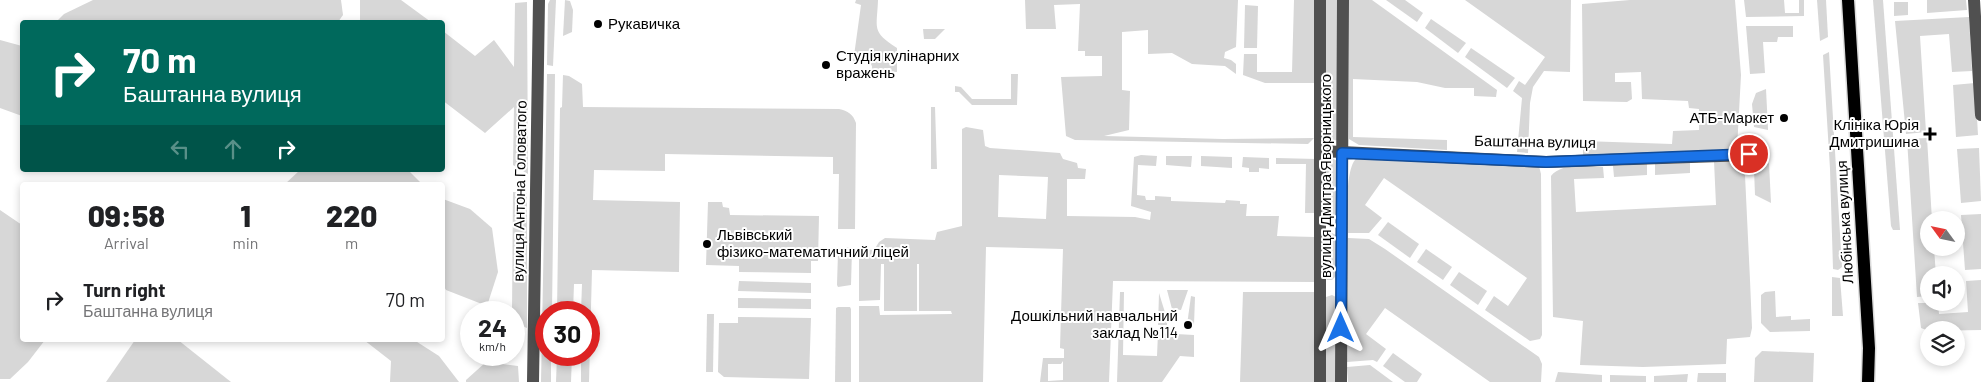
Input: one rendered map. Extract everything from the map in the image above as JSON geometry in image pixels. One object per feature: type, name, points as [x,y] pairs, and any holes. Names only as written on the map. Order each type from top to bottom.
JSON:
[{"type":"main road","name":"Любінська вулиця","points":[[1848,0],[1869,348],[1868,382]]},
{"type":"street","name":"вулиця Антона Головатого","points":[[533,382],[538,0]]},
{"type":"street","name":"вулиця Дмитра Яворницького","points":[[1320,0],[1320,382]]},
{"type":"street","name":"вулиця Дмитра Яворницького","points":[[1341,382],[1343,0]]},
{"type":"street","points":[[1974,0],[1981,115]]},
{"type":"street","name":"Баштанна вулиця","points":[[1320,151],[1546,162],[1749,154]]},
{"type":"shaded area","points":[[93,0],[341,0],[343,15],[339,20],[58,20],[64,14]]},
{"type":"shaded area","points":[[360,0],[401,0],[428,20],[360,20]]},
{"type":"shaded area","points":[[550,0],[556,0],[553,66],[547,65],[548,4]]},
{"type":"shaded area","points":[[565,0],[570,1],[573,10],[572,32],[563,36]]},
{"type":"shaded area","points":[[856,0],[878,0],[877,28],[883,37],[897,48],[897,72],[872,72],[872,66],[863,53],[853,63],[861,5],[855,3]]},
{"type":"shaded area","points":[[1025,0],[1238,0],[1236,47],[1225,52],[1224,58],[1236,64],[1236,74],[1225,66],[1192,64],[1172,53],[1148,54],[1148,30],[1122,32],[1122,90],[1130,91],[1129,130],[1104,136],[1223,139],[1314,138],[1308,144],[1075,140],[1066,136],[1061,77],[1102,76],[1102,56],[1085,56],[1085,51],[1078,51],[1080,4],[1054,5],[1056,29],[1026,29]]},
{"type":"shaded area","points":[[1294,0],[1314,0],[1314,83],[1265,83],[1243,75],[1244,54],[1257,54],[1257,72],[1292,72]]},
{"type":"shaded area","points":[[1326,0],[1338,0],[1337,140],[1329,144],[1325,139]]},
{"type":"shaded area","points":[[1349,0],[1372,0],[1497,90],[1496,97],[1474,96],[1474,88],[1445,88],[1417,82],[1353,79],[1353,137],[1447,140],[1447,150],[1359,145],[1349,139]]},
{"type":"shaded area","points":[[1386,0],[1405,0],[1423,13],[1417,22]]},
{"type":"shaded area","points":[[1465,0],[1571,0],[1570,72],[1544,71],[1533,87],[1530,103],[1528,153],[1517,152],[1522,98],[1513,91],[1519,81],[1525,85],[1545,57]]},
{"type":"shaded area","points":[[1630,0],[1735,0],[1741,75],[1737,149],[1583,155],[1583,141],[1672,144],[1673,131],[1699,130],[1699,109],[1689,108],[1688,101],[1642,99],[1641,72],[1615,73],[1615,82],[1631,82],[1632,99],[1627,102],[1583,101],[1582,4]]},
{"type":"shaded area","points":[[1744,0],[1784,0],[1785,13],[1799,13],[1799,0],[1804,0],[1804,16],[1746,17]]},
{"type":"shaded area","points":[[1817,0],[1826,0],[1828,37],[1820,41]]},
{"type":"shaded area","points":[[1873,0],[1883,0],[1900,230],[1893,230],[1891,226]]},
{"type":"shaded area","points":[[1927,0],[1966,0],[1967,10],[1927,13]]},
{"type":"shaded area","points":[[527,2],[528,174],[513,165],[514,107],[485,133],[445,102],[445,33],[475,56],[494,40],[514,67],[515,3]]},
{"type":"shaded area","points":[[1894,2],[1908,2],[1908,15],[1894,16]]},
{"type":"shaded area","points":[[1245,5],[1258,6],[1257,48],[1244,48]]},
{"type":"shaded area","points":[[1969,17],[1972,71],[1952,72],[1949,34],[1920,36],[1926,132],[1906,134],[1895,21]]},
{"type":"shaded area","points":[[1431,19],[1466,43],[1458,53],[1425,28]]},
{"type":"shaded area","points":[[1746,26],[1793,26],[1793,37],[1778,37],[1777,42],[1763,42],[1765,73],[1750,74]]},
{"type":"shaded area","points":[[923,29],[945,29],[935,39],[924,39]]},
{"type":"shaded area","points":[[0,40],[20,45],[20,115],[0,108]]},
{"type":"shaded area","points":[[1471,48],[1515,78],[1507,88],[1465,57]]},
{"type":"shaded area","points":[[1829,52],[1842,267],[1838,270],[1833,269],[1830,169],[1823,55]]},
{"type":"shaded area","points":[[547,74],[555,74],[552,301],[543,301]]},
{"type":"shaded area","points":[[1011,74],[1018,74],[1017,105],[972,105],[959,92],[955,92],[955,86],[961,87],[972,99],[1011,99]]},
{"type":"shaded area","points":[[563,75],[569,76],[582,84],[583,107],[839,109],[848,112],[856,123],[855,229],[838,229],[839,174],[833,174],[833,157],[665,154],[665,171],[594,170],[593,200],[680,202],[679,272],[592,270],[591,301],[581,301],[582,284],[574,284],[573,301],[557,301],[560,108],[562,107]]},
{"type":"shaded area","points":[[1975,83],[1978,135],[1956,137],[1953,85]]},
{"type":"shaded area","points":[[1766,89],[1768,130],[1754,127],[1752,104],[1756,93]]},
{"type":"shaded area","points":[[931,107],[935,107],[937,169],[931,169]]},
{"type":"shaded area","points":[[966,127],[983,130],[985,146],[990,148],[1060,153],[1063,159],[1077,163],[1078,168],[1086,169],[1085,179],[1067,179],[1067,216],[1135,217],[1150,220],[1151,212],[1131,206],[1134,157],[1141,155],[1157,156],[1156,166],[1138,165],[1137,195],[1145,196],[1146,200],[1155,200],[1155,196],[1171,197],[1171,201],[1225,203],[1226,200],[1240,201],[1240,204],[1247,204],[1246,216],[1279,216],[1277,236],[1315,237],[1315,282],[1113,281],[1109,382],[1040,382],[1043,358],[1064,358],[1064,349],[1060,348],[1063,249],[986,247],[983,382],[859,382],[859,306],[879,306],[880,315],[952,314],[951,311],[919,311],[919,264],[917,264],[917,311],[884,311],[884,264],[881,264],[880,300],[859,301],[859,255],[861,249],[874,250],[879,242],[885,238],[935,240],[937,232],[962,226],[962,129]],"holes":[[[999,175],[1048,177],[1046,219],[998,217]],[[1063,361],[1063,380],[1048,381],[1048,364],[1061,364]]]},
{"type":"shaded area","points":[[1927,138],[1931,211],[1920,211],[1920,256],[1935,256],[1935,266],[1920,266],[1920,297],[1917,297],[1907,139]]},
{"type":"shaded area","points":[[1979,148],[1981,201],[1961,203],[1957,149]]},
{"type":"shaded area","points":[[1166,156],[1192,156],[1191,167],[1166,165]]},
{"type":"shaded area","points":[[1201,156],[1232,157],[1232,168],[1201,166]]},
{"type":"shaded area","points":[[1243,157],[1269,158],[1269,169],[1259,168],[1259,172],[1249,172],[1249,168],[1242,167]]},
{"type":"shaded area","points":[[1358,157],[1539,166],[1541,174],[1542,335],[1540,339],[1530,341],[1485,310],[1494,296],[1508,306],[1527,278],[1384,178],[1365,205],[1382,218],[1369,233],[1348,233],[1347,204],[1349,181],[1354,162]]},
{"type":"shaded area","points":[[1276,158],[1317,159],[1316,213],[1305,213],[1306,164],[1276,164]]},
{"type":"shaded area","points":[[1332,158],[1337,161],[1337,216],[1329,219],[1326,216],[1326,162]]},
{"type":"shaded area","points":[[1714,161],[1733,161],[1741,165],[1745,175],[1752,328],[1750,337],[1727,339],[1726,364],[1643,367],[1580,365],[1583,321],[1553,317],[1551,176],[1555,172],[1568,167],[1603,167],[1604,178],[1574,179],[1576,212],[1716,205]]},
{"type":"shaded area","points":[[1690,162],[1690,173],[1655,175],[1655,163]]},
{"type":"shaded area","points":[[1769,163],[1771,203],[1755,195],[1754,169]]},
{"type":"shaded area","points":[[1647,164],[1647,175],[1614,177],[1613,166]]},
{"type":"shaded area","points":[[298,172],[410,172],[420,182],[287,182]]},
{"type":"shaded area","points":[[513,192],[527,193],[527,328],[525,327],[525,301],[512,301]]},
{"type":"shaded area","points":[[445,200],[470,209],[492,228],[498,272],[489,301],[474,301],[445,288]]},
{"type":"shaded area","points":[[708,202],[722,202],[723,207],[729,208],[730,215],[819,216],[818,261],[811,261],[811,273],[739,272],[739,266],[706,265]]},
{"type":"shaded area","points":[[0,210],[20,224],[20,342],[43,342],[28,362],[10,379],[0,379]]},
{"type":"shaded area","points":[[1981,214],[1981,269],[1965,270],[1965,215]]},
{"type":"shaded area","points":[[1388,222],[1419,244],[1410,258],[1378,235]]},
{"type":"shaded area","points":[[1327,233],[1336,235],[1336,276],[1332,280],[1327,280],[1324,276],[1325,237]]},
{"type":"shaded area","points":[[1348,238],[1369,239],[1539,357],[1542,364],[1541,382],[1490,382],[1385,308],[1366,334],[1386,349],[1377,362],[1373,360],[1347,362]]},
{"type":"shaded area","points":[[847,247],[852,249],[851,285],[838,287],[838,252]]},
{"type":"shaded area","points":[[1426,249],[1452,267],[1443,280],[1417,262]]},
{"type":"shaded area","points":[[1459,272],[1487,291],[1478,305],[1450,285]]},
{"type":"shaded area","points":[[1832,277],[1840,278],[1843,316],[1832,316]]},
{"type":"shaded area","points":[[1981,280],[1981,330],[1965,330],[1965,321],[1920,321],[1918,303],[1920,303],[1920,311],[1939,311],[1939,314],[1968,312],[1966,281]]},
{"type":"shaded area","points":[[739,281],[811,283],[811,293],[738,291]]},
{"type":"shaded area","points":[[1167,290],[1188,290],[1181,310],[1172,309]]},
{"type":"shaded area","points":[[1775,291],[1776,317],[1791,316],[1791,320],[1810,319],[1810,331],[1770,332],[1761,323],[1761,295],[1765,292]]},
{"type":"shaded area","points":[[1120,292],[1124,292],[1123,355],[1157,356],[1158,333],[1194,335],[1194,357],[1180,356],[1162,382],[1117,382]]},
{"type":"shaded area","points":[[1243,292],[1315,292],[1314,382],[1240,382]]},
{"type":"shaded area","points":[[1159,293],[1167,319],[1167,325],[1158,325]]},
{"type":"shaded area","points":[[1332,295],[1336,297],[1337,382],[1324,382],[1326,297]]},
{"type":"shaded area","points":[[1191,296],[1195,297],[1194,325],[1187,325]]},
{"type":"shaded area","points":[[738,298],[811,299],[811,309],[738,308]]},
{"type":"shaded area","points":[[850,307],[851,309],[851,382],[835,382],[836,308]]},
{"type":"shaded area","points":[[707,314],[714,314],[713,372],[706,372]]},
{"type":"shaded area","points":[[738,317],[811,318],[809,379],[724,377],[718,372],[719,323],[738,323]]},
{"type":"shaded area","points":[[134,342],[181,342],[231,382],[106,382]]},
{"type":"shaded area","points":[[367,342],[417,342],[439,356],[459,382],[390,382],[391,361]]},
{"type":"shaded area","points":[[1762,351],[1814,353],[1813,382],[1754,382],[1755,358]]},
{"type":"shaded area","points":[[1393,353],[1422,374],[1417,382],[1405,382],[1383,366]]},
{"type":"shaded area","points":[[1370,365],[1393,382],[1348,382],[1347,367]]},
{"type":"shaded area","points":[[482,366],[518,366],[519,382],[466,382]]},
{"type":"shaded area","points":[[541,366],[551,366],[551,382],[541,382]]},
{"type":"shaded area","points":[[557,366],[572,366],[571,382],[556,382]]},
{"type":"shaded area","points":[[581,366],[589,366],[589,382],[581,382]]},
{"type":"shaded area","points":[[1558,372],[1602,375],[1602,382],[1555,382]]},
{"type":"shaded area","points":[[1698,373],[1726,373],[1726,382],[1697,382]]},
{"type":"shaded area","points":[[1688,374],[1687,382],[1654,382],[1654,376]]},
{"type":"shaded area","points":[[1610,375],[1646,376],[1646,382],[1610,382]]},
{"type":"place","name":"Рукавичка","points":[[598,24]]},
{"type":"place","name":"Студія кулінарних вражень","points":[[826,65]]},
{"type":"place","name":"АТБ-Маркет","points":[[1784,118]]},
{"type":"place","name":"Клініка Юрія Дмитришина","points":[[1930,134]]},
{"type":"place","name":"Львівський фізико-математичний ліцей","points":[[707,244]]},
{"type":"place","name":"Дошкільний навчальний заклад №114","points":[[1188,325]]},
{"type":"route","points":[[1341,328],[1342,153],[1546,162],[1749,154]]}]
